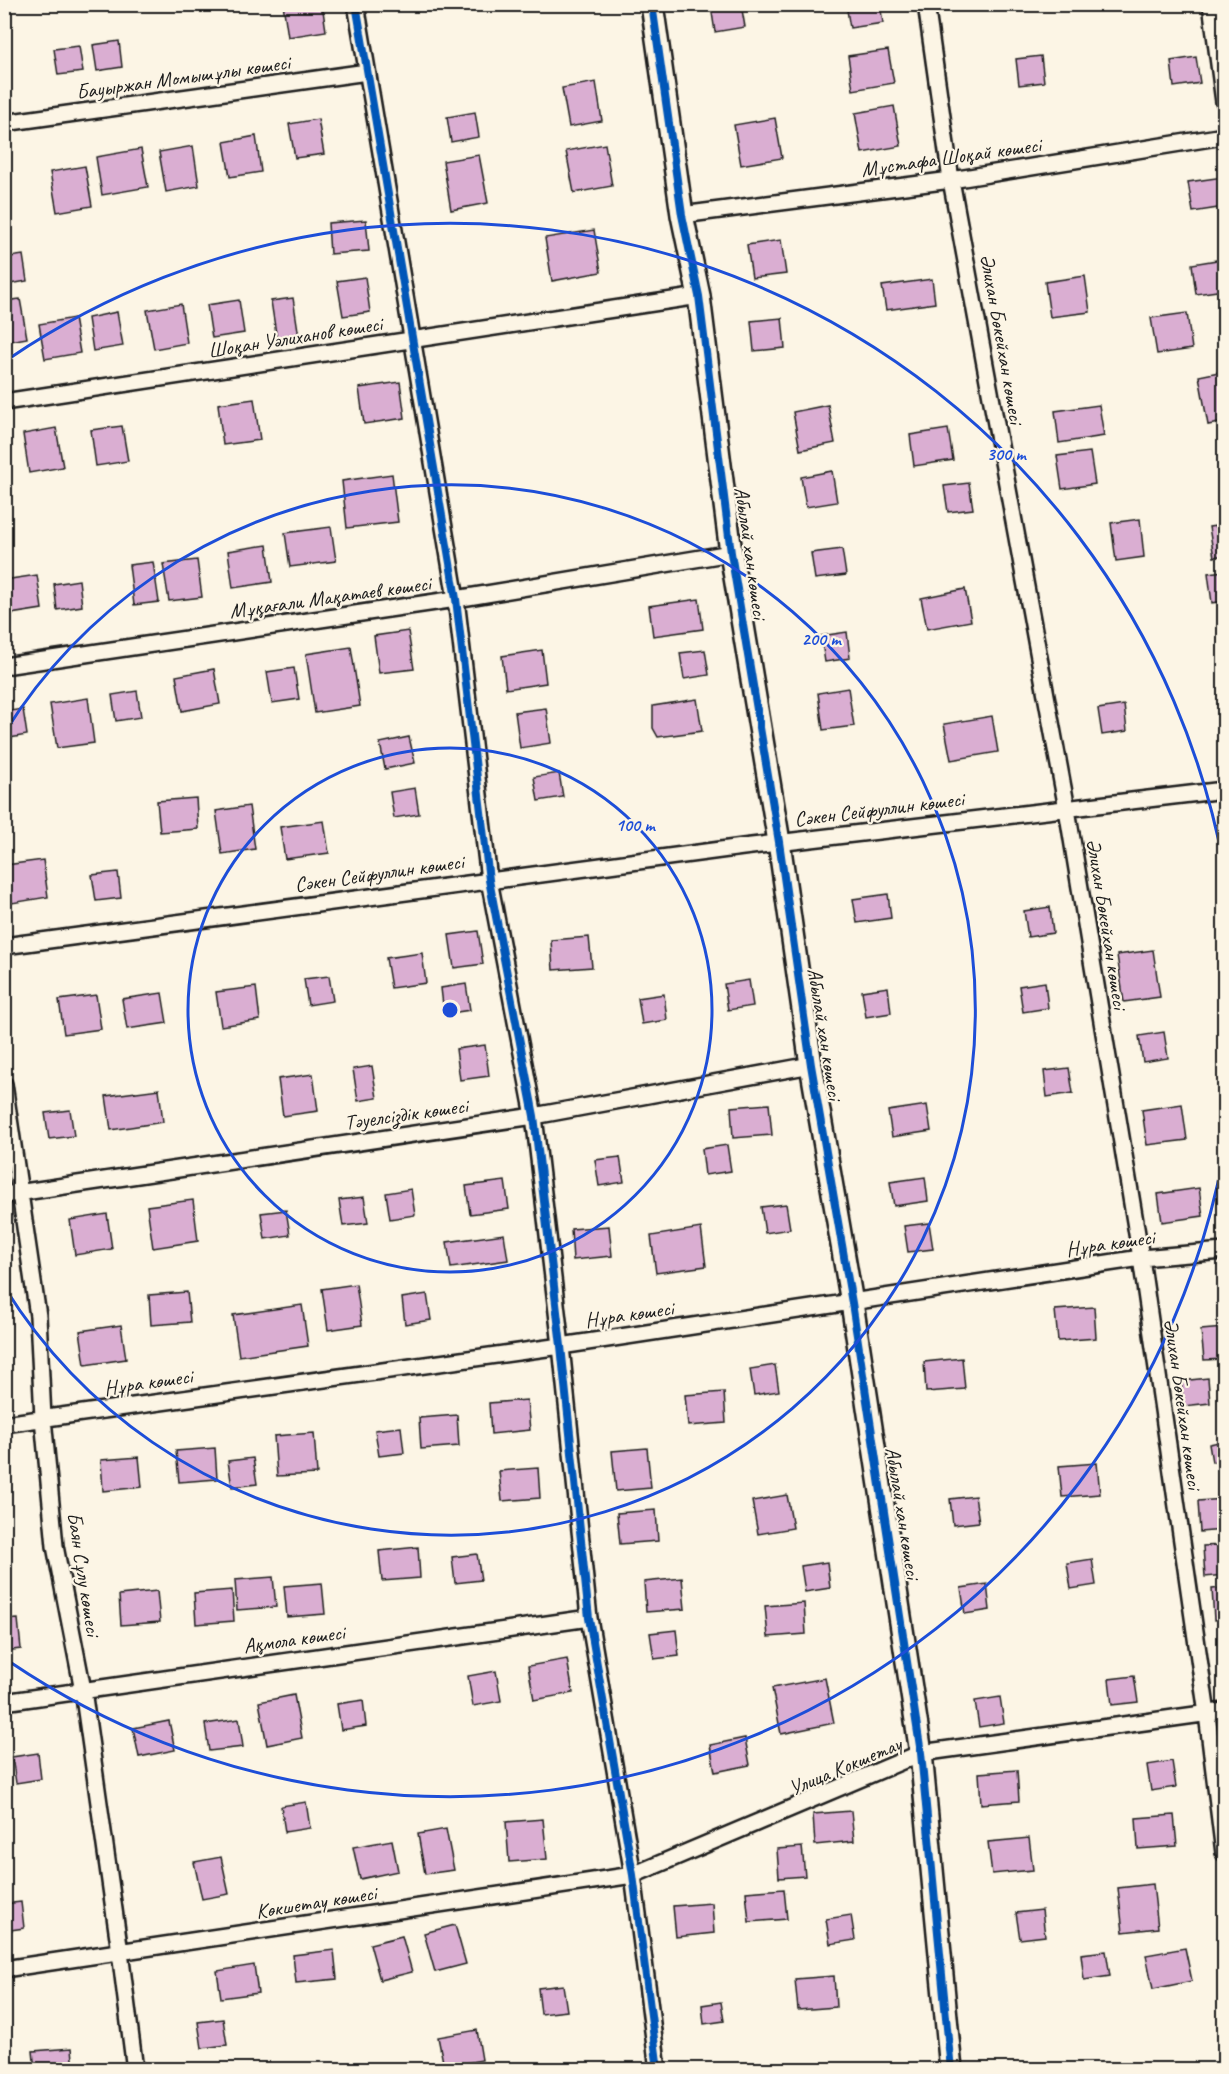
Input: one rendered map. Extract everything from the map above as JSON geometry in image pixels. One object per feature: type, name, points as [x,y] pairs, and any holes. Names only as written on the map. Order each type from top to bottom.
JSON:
[{"type":"street","points":[[356,4],[456,599],[489,879],[534,1116],[589,1618],[633,1875],[658,2070]]},
{"type":"street","name":"Абылай хан көшесі","points":[[652,4],[682,215],[699,296],[731,553],[779,842],[811,1065],[852,1303],[921,1753],[951,2070]]},
{"type":"street","name":"Әлихан Бөкейхан көшесі","points":[[926,4],[951,180],[1067,809],[1141,1258],[1207,1714],[1224,1853]]},
{"type":"street","points":[[1211,4],[1224,102]]},
{"type":"street","name":"Бауыржан Момышұлы көшесі","points":[[4,123],[367,72]]},
{"type":"street","name":"Мұстафа Шоқай көшесі","points":[[682,215],[951,180],[1224,136]]},
{"type":"street","name":"Шоқан Уәлиханов көшесі","points":[[4,402],[699,296]]},
{"type":"street","name":"Мұқағали Мақатаев көшесі","points":[[4,666],[456,599],[731,553]]},
{"type":"street","name":"Сәкен Сейфуллин көшесі","points":[[4,946],[489,879],[779,842],[1224,790]]},
{"type":"street","name":"Тәуелсіздік көшесі","points":[[12,1193],[534,1116],[811,1065]]},
{"type":"street","name":"Баян Сұлу көшесі","points":[[4,1084],[12,1193],[38,1316],[43,1418],[55,1546],[82,1690],[135,2070]]},
{"type":"street","name":"Нұра көшесі","points":[[4,1424],[561,1346],[1141,1258],[1224,1251]]},
{"type":"street","name":"Ақмола көшесі","points":[[4,1702],[589,1618]]},
{"type":"street","name":"Улица Кокшетау","points":[[633,1875],[921,1753],[1224,1711]]},
{"type":"street","name":"Көкшетау көшесі","points":[[4,1969],[633,1875]]},
{"type":"building","points":[[283,4],[322,4],[326,31],[288,37]]},
{"type":"building","points":[[741,4],[745,27],[715,32],[711,6]]},
{"type":"building","points":[[846,4],[880,4],[883,23],[850,28]]},
{"type":"building","points":[[119,41],[122,67],[97,71],[93,45]]},
{"type":"building","points":[[79,46],[83,72],[58,75],[54,49]]},
{"type":"building","points":[[888,50],[894,83],[853,90],[848,56]]},
{"type":"building","points":[[1041,56],[1044,82],[1019,85],[1016,59]]},
{"type":"building","points":[[1196,57],[1200,83],[1174,87],[1171,61]]},
{"type":"building","points":[[596,82],[602,121],[569,127],[562,88]]},
{"type":"building","points":[[894,106],[901,146],[862,153],[855,113]]},
{"type":"building","points":[[475,112],[479,137],[451,142],[447,117]]},
{"type":"building","points":[[775,118],[782,158],[741,165],[734,125]]},
{"type":"building","points":[[318,119],[324,154],[295,158],[289,124]]},
{"type":"building","points":[[256,136],[261,172],[230,177],[224,142]]},
{"type":"building","points":[[605,144],[612,186],[574,193],[566,151]]},
{"type":"building","points":[[193,146],[199,186],[166,192],[159,152]]},
{"type":"building","points":[[141,149],[148,187],[102,195],[96,157]]},
{"type":"building","points":[[479,155],[488,203],[451,210],[443,161]]},
{"type":"building","points":[[85,166],[92,206],[57,212],[50,172]]},
{"type":"building","points":[[1223,177],[1224,207],[1193,212],[1188,182]]},
{"type":"building","points":[[366,220],[369,251],[330,254],[328,223]]},
{"type":"building","points":[[594,230],[601,272],[552,281],[545,238]]},
{"type":"building","points":[[781,240],[786,274],[752,278],[747,245]]},
{"type":"building","points":[[23,255],[27,281],[4,285],[4,258]]},
{"type":"building","points":[[1223,259],[1224,290],[1196,294],[1192,264]]},
{"type":"building","points":[[1085,276],[1090,312],[1050,317],[1045,282]]},
{"type":"building","points":[[365,277],[370,312],[343,316],[337,281]]},
{"type":"building","points":[[932,279],[935,303],[886,310],[882,286]]},
{"type":"building","points":[[293,298],[299,337],[277,340],[271,301]]},
{"type":"building","points":[[20,299],[27,338],[4,342],[4,301]]},
{"type":"building","points":[[239,300],[244,333],[212,338],[207,305]]},
{"type":"building","points":[[181,304],[187,343],[154,349],[147,310]]},
{"type":"building","points":[[117,312],[123,346],[93,351],[88,318]]},
{"type":"building","points":[[1187,313],[1192,349],[1157,354],[1151,318]]},
{"type":"building","points":[[74,318],[80,353],[45,359],[39,324]]},
{"type":"building","points":[[782,318],[785,348],[754,351],[751,321]]},
{"type":"building","points":[[1224,371],[1224,422],[1208,425],[1199,376]]},
{"type":"building","points":[[400,382],[405,418],[364,424],[359,388]]},
{"type":"building","points":[[254,399],[260,440],[223,445],[218,404]]},
{"type":"building","points":[[828,405],[835,443],[800,450],[793,412]]},
{"type":"building","points":[[1099,405],[1104,436],[1059,443],[1055,411]]},
{"type":"building","points":[[122,426],[128,461],[96,466],[91,430]]},
{"type":"building","points":[[56,428],[63,467],[29,473],[23,434]]},
{"type":"building","points":[[948,429],[953,460],[914,466],[910,435]]},
{"type":"building","points":[[1090,452],[1095,484],[1062,489],[1057,456]]},
{"type":"building","points":[[832,471],[837,502],[806,507],[801,477]]},
{"type":"building","points":[[392,474],[398,522],[347,528],[342,481]]},
{"type":"building","points":[[969,483],[973,509],[948,512],[944,486]]},
{"type":"building","points":[[1140,519],[1144,557],[1116,561],[1111,523]]},
{"type":"building","points":[[1224,525],[1224,555],[1214,557],[1209,527]]},
{"type":"building","points":[[331,527],[336,561],[290,567],[285,533]]},
{"type":"building","points":[[267,545],[272,582],[233,588],[228,551]]},
{"type":"building","points":[[842,549],[846,575],[815,579],[811,553]]},
{"type":"building","points":[[197,560],[202,597],[169,601],[163,564]]},
{"type":"building","points":[[153,562],[159,602],[134,605],[129,565]]},
{"type":"building","points":[[1224,571],[1224,601],[1212,603],[1208,573]]},
{"type":"building","points":[[37,575],[42,609],[4,615],[4,580]]},
{"type":"building","points":[[79,580],[82,606],[57,610],[54,584]]},
{"type":"building","points":[[965,589],[971,621],[927,629],[921,598]]},
{"type":"building","points":[[699,599],[703,629],[653,636],[649,606]]},
{"type":"building","points":[[408,631],[414,669],[379,673],[374,636]]},
{"type":"building","points":[[847,632],[850,658],[825,662],[821,636]]},
{"type":"building","points":[[351,647],[360,706],[315,713],[306,654]]},
{"type":"building","points":[[542,650],[546,683],[506,689],[502,656]]},
{"type":"building","points":[[705,650],[709,675],[684,679],[680,653]]},
{"type":"building","points":[[294,668],[299,699],[272,703],[267,672]]},
{"type":"building","points":[[214,669],[220,704],[182,711],[176,676]]},
{"type":"building","points":[[848,688],[854,726],[823,730],[818,693]]},
{"type":"building","points":[[137,691],[141,717],[116,721],[112,695]]},
{"type":"building","points":[[88,698],[94,743],[57,748],[50,704]]},
{"type":"building","points":[[697,699],[702,731],[658,737],[653,728],[653,706]]},
{"type":"building","points":[[1124,705],[1127,731],[1102,735],[1098,709]]},
{"type":"building","points":[[546,708],[551,743],[520,748],[515,712]]},
{"type":"building","points":[[23,709],[27,735],[4,739],[4,712]]},
{"type":"building","points":[[992,716],[998,752],[951,760],[944,724]]},
{"type":"building","points":[[409,737],[415,763],[385,769],[380,743]]},
{"type":"building","points":[[559,773],[563,797],[538,801],[534,777]]},
{"type":"building","points":[[415,788],[419,814],[394,818],[390,792]]},
{"type":"building","points":[[196,798],[198,829],[160,832],[157,801]]},
{"type":"building","points":[[249,806],[255,849],[222,854],[216,811]]},
{"type":"building","points":[[324,821],[329,853],[285,859],[280,827]]},
{"type":"building","points":[[43,860],[48,897],[12,903],[6,865]]},
{"type":"building","points":[[118,872],[121,898],[96,901],[92,875]]},
{"type":"building","points":[[888,894],[891,918],[857,923],[853,899]]},
{"type":"building","points":[[1050,907],[1053,933],[1028,937],[1024,911]]},
{"type":"building","points":[[478,931],[483,964],[454,968],[449,935]]},
{"type":"building","points":[[589,937],[592,967],[553,970],[551,940]]},
{"type":"building","points":[[1153,950],[1160,997],[1124,1002],[1117,955]]},
{"type":"building","points":[[422,953],[426,983],[391,988],[386,958]]},
{"type":"building","points":[[329,976],[333,1001],[308,1005],[304,979]]},
{"type":"building","points":[[749,980],[753,1006],[728,1010],[724,984]]},
{"type":"building","points":[[1045,982],[1048,1008],[1023,1012],[1019,986]]},
{"type":"building","points":[[466,984],[470,1010],[444,1014],[441,988]]},
{"type":"building","points":[[256,987],[260,1020],[221,1026],[216,992]]},
{"type":"building","points":[[888,987],[891,1013],[866,1017],[862,991]]},
{"type":"building","points":[[162,993],[167,1023],[127,1029],[122,999]]},
{"type":"building","points":[[664,994],[667,1020],[642,1024],[638,998]]},
{"type":"building","points":[[96,995],[101,1029],[64,1034],[59,1000]]},
{"type":"building","points":[[1164,1032],[1168,1058],[1143,1062],[1139,1036]]},
{"type":"building","points":[[485,1045],[489,1076],[460,1080],[456,1049]]},
{"type":"building","points":[[372,1066],[377,1098],[358,1101],[353,1069]]},
{"type":"building","points":[[1069,1068],[1073,1093],[1047,1097],[1044,1071]]},
{"type":"building","points":[[313,1074],[318,1111],[283,1116],[278,1079]]},
{"type":"building","points":[[159,1089],[163,1122],[111,1130],[106,1096]]},
{"type":"building","points":[[769,1104],[772,1135],[733,1138],[731,1107]]},
{"type":"building","points":[[1182,1104],[1187,1140],[1147,1145],[1142,1110]]},
{"type":"building","points":[[927,1105],[931,1131],[892,1137],[888,1111]]},
{"type":"building","points":[[70,1110],[74,1136],[49,1139],[45,1113]]},
{"type":"building","points":[[727,1145],[731,1171],[705,1175],[702,1149]]},
{"type":"building","points":[[620,1157],[624,1182],[599,1186],[595,1160]]},
{"type":"building","points":[[925,1177],[928,1201],[894,1206],[890,1182]]},
{"type":"building","points":[[505,1181],[509,1209],[470,1214],[466,1186]]},
{"type":"building","points":[[1199,1188],[1203,1216],[1162,1222],[1158,1194]]},
{"type":"building","points":[[411,1189],[415,1215],[390,1219],[386,1193]]},
{"type":"building","points":[[364,1197],[368,1223],[343,1226],[339,1200]]},
{"type":"building","points":[[193,1200],[198,1241],[153,1248],[147,1206]]},
{"type":"building","points":[[786,1204],[790,1229],[765,1233],[761,1207]]},
{"type":"building","points":[[286,1210],[290,1235],[265,1239],[261,1213]]},
{"type":"building","points":[[107,1214],[112,1249],[75,1255],[70,1220]]},
{"type":"building","points":[[929,1223],[933,1249],[908,1252],[904,1226]]},
{"type":"building","points":[[609,1226],[612,1256],[573,1260],[571,1229]]},
{"type":"building","points":[[701,1228],[706,1266],[656,1273],[651,1236]]},
{"type":"building","points":[[504,1234],[508,1260],[451,1268],[447,1242]]},
{"type":"building","points":[[356,1284],[362,1325],[328,1330],[322,1289]]},
{"type":"building","points":[[187,1292],[190,1322],[151,1325],[149,1295]]},
{"type":"building","points":[[427,1294],[431,1320],[405,1324],[402,1298]]},
{"type":"building","points":[[302,1305],[308,1346],[239,1356],[233,1315]]},
{"type":"building","points":[[1094,1307],[1096,1338],[1058,1341],[1055,1310]]},
{"type":"building","points":[[121,1325],[126,1359],[85,1365],[80,1331]]},
{"type":"building","points":[[1224,1328],[1224,1359],[1204,1360],[1201,1330]]},
{"type":"building","points":[[962,1358],[965,1389],[926,1392],[924,1362]]},
{"type":"building","points":[[775,1365],[779,1391],[754,1395],[750,1369]]},
{"type":"building","points":[[1208,1378],[1210,1403],[1184,1406],[1181,1381]]},
{"type":"building","points":[[724,1392],[726,1423],[688,1426],[685,1395]]},
{"type":"building","points":[[527,1400],[530,1430],[491,1434],[489,1403]]},
{"type":"building","points":[[457,1415],[459,1446],[421,1449],[419,1418]]},
{"type":"building","points":[[401,1427],[404,1453],[379,1456],[375,1430]]},
{"type":"building","points":[[314,1433],[317,1474],[277,1476],[274,1436]]},
{"type":"building","points":[[1224,1441],[1224,1459],[1212,1462],[1209,1444]]},
{"type":"building","points":[[215,1448],[217,1479],[179,1482],[176,1451]]},
{"type":"building","points":[[647,1448],[651,1488],[616,1491],[612,1451]]},
{"type":"building","points":[[139,1457],[142,1487],[103,1491],[101,1460]]},
{"type":"building","points":[[253,1458],[257,1484],[232,1487],[228,1461]]},
{"type":"building","points":[[1097,1463],[1100,1494],[1062,1497],[1059,1466]]},
{"type":"building","points":[[538,1468],[540,1498],[502,1501],[499,1471]]},
{"type":"building","points":[[787,1495],[793,1528],[758,1534],[752,1501]]},
{"type":"building","points":[[975,1496],[979,1522],[953,1525],[950,1499]]},
{"type":"building","points":[[1224,1499],[1224,1530],[1200,1532],[1198,1501]]},
{"type":"building","points":[[656,1510],[658,1541],[620,1544],[617,1513]]},
{"type":"building","points":[[1224,1545],[1224,1575],[1205,1577],[1203,1546]]},
{"type":"building","points":[[418,1547],[420,1578],[382,1581],[379,1551]]},
{"type":"building","points":[[477,1554],[481,1580],[455,1583],[452,1557]]},
{"type":"building","points":[[1092,1559],[1096,1585],[1071,1589],[1067,1563]]},
{"type":"building","points":[[827,1562],[830,1588],[805,1592],[801,1566]]},
{"type":"building","points":[[273,1577],[276,1607],[237,1610],[235,1580]]},
{"type":"building","points":[[682,1578],[685,1609],[646,1612],[644,1582]]},
{"type":"building","points":[[322,1583],[325,1614],[287,1617],[284,1586]]},
{"type":"building","points":[[987,1584],[990,1610],[965,1614],[961,1588]]},
{"type":"building","points":[[1224,1588],[1224,1619],[1214,1620],[1212,1589]]},
{"type":"building","points":[[232,1590],[234,1621],[196,1624],[194,1593]]},
{"type":"building","points":[[157,1591],[160,1622],[121,1625],[119,1595]]},
{"type":"building","points":[[804,1603],[806,1634],[768,1637],[765,1606]]},
{"type":"building","points":[[18,1619],[21,1649],[4,1651],[4,1620]]},
{"type":"building","points":[[676,1630],[679,1656],[654,1659],[650,1633]]},
{"type":"building","points":[[567,1659],[573,1693],[534,1700],[528,1666]]},
{"type":"building","points":[[496,1671],[501,1701],[473,1706],[468,1676]]},
{"type":"building","points":[[1134,1676],[1138,1702],[1112,1705],[1109,1679]]},
{"type":"building","points":[[825,1678],[834,1723],[781,1734],[772,1688]]},
{"type":"building","points":[[294,1695],[302,1738],[267,1745],[259,1702]]},
{"type":"building","points":[[1000,1697],[1004,1723],[979,1727],[975,1701]]},
{"type":"building","points":[[363,1700],[366,1726],[341,1730],[337,1704]]},
{"type":"building","points":[[239,1719],[243,1747],[209,1751],[205,1724]]},
{"type":"building","points":[[169,1721],[175,1750],[139,1757],[133,1728]]},
{"type":"building","points":[[745,1738],[750,1765],[715,1772],[710,1745]]},
{"type":"building","points":[[38,1753],[41,1779],[16,1783],[12,1757]]},
{"type":"building","points":[[1172,1761],[1176,1787],[1151,1791],[1147,1765]]},
{"type":"building","points":[[1017,1770],[1019,1801],[981,1804],[979,1773]]},
{"type":"building","points":[[306,1802],[310,1828],[285,1832],[281,1806]]},
{"type":"building","points":[[851,1811],[854,1841],[815,1845],[813,1814]]},
{"type":"building","points":[[1174,1815],[1177,1846],[1138,1849],[1136,1818]]},
{"type":"building","points":[[543,1819],[547,1859],[509,1862],[506,1822]]},
{"type":"building","points":[[446,1829],[454,1870],[425,1874],[418,1834]]},
{"type":"building","points":[[1029,1838],[1033,1870],[992,1874],[988,1842]]},
{"type":"building","points":[[392,1840],[398,1871],[360,1879],[353,1847]]},
{"type":"building","points":[[802,1847],[805,1876],[779,1878],[777,1849]]},
{"type":"building","points":[[221,1857],[229,1894],[202,1899],[194,1862]]},
{"type":"building","points":[[1153,1884],[1158,1928],[1123,1932],[1118,1888]]},
{"type":"building","points":[[784,1889],[787,1919],[749,1922],[746,1892]]},
{"type":"building","points":[[21,1902],[24,1928],[4,1931],[4,1904]]},
{"type":"building","points":[[712,1903],[714,1933],[676,1937],[673,1906]]},
{"type":"building","points":[[1042,1910],[1045,1936],[1020,1939],[1016,1913]]},
{"type":"building","points":[[851,1915],[855,1940],[830,1944],[826,1919]]},
{"type":"building","points":[[455,1925],[466,1964],[435,1972],[424,1933]]},
{"type":"building","points":[[402,1936],[412,1972],[380,1980],[370,1944]]},
{"type":"building","points":[[1185,1948],[1192,1981],[1153,1989],[1146,1955]]},
{"type":"building","points":[[334,1950],[337,1979],[296,1983],[293,1955]]},
{"type":"building","points":[[1106,1951],[1110,1976],[1084,1980],[1081,1954]]},
{"type":"building","points":[[254,1965],[258,1993],[221,1998],[217,1971]]},
{"type":"building","points":[[834,1976],[836,2007],[798,2010],[795,1979]]},
{"type":"building","points":[[563,1985],[567,2011],[541,2014],[538,1988]]},
{"type":"building","points":[[721,2002],[724,2021],[704,2024],[702,2005]]},
{"type":"building","points":[[223,2019],[227,2045],[202,2048],[198,2022]]},
{"type":"building","points":[[477,2030],[482,2060],[444,2067],[438,2037]]},
{"type":"building","points":[[72,2048],[74,2070],[35,2070],[33,2051]]},
{"type":"cycle path","points":[[356,4],[456,599],[489,880],[534,1116],[589,1618],[633,1875],[658,2070]]},
{"type":"cycle path","points":[[652,4],[682,215],[699,296],[731,553],[779,842],[811,1065],[852,1303],[921,1753],[951,2070]]}]
